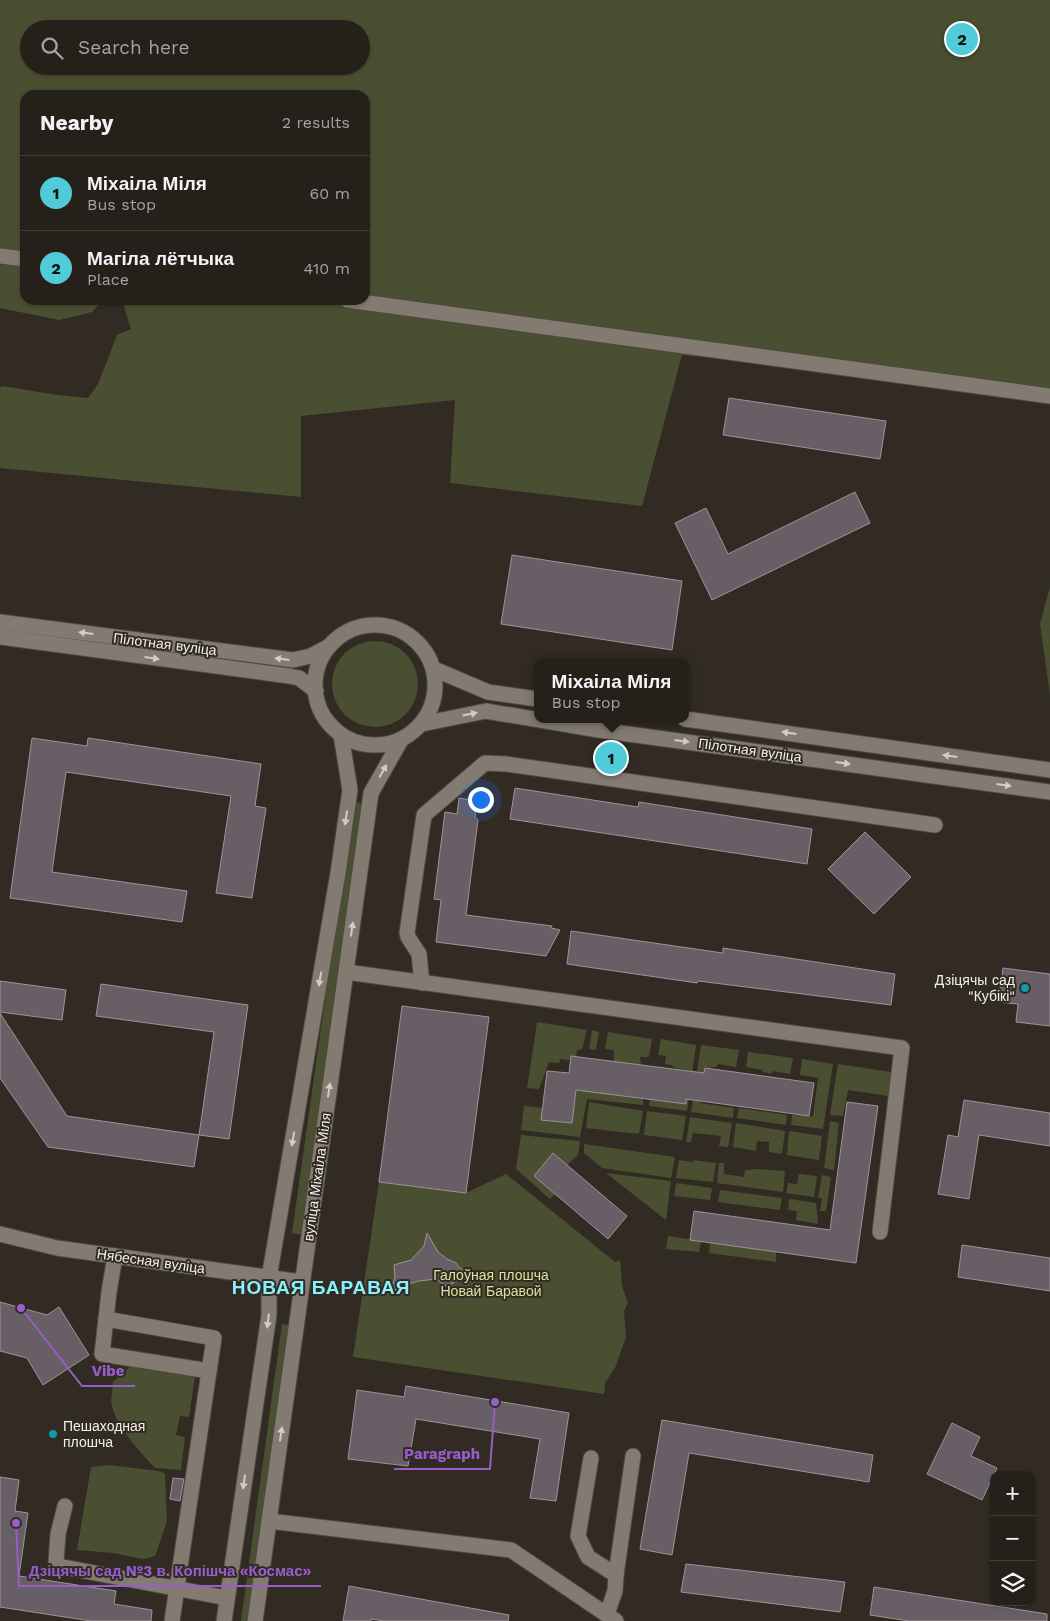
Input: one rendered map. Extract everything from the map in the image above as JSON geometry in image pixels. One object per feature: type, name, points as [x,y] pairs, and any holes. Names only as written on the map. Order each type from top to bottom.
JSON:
[{"type":"street","points":[[0,256],[20,258]]},
{"type":"street","points":[[370,303],[1050,396]]},
{"type":"street","name":"Пілотная вуліца","points":[[0,622],[293,660],[311,656],[328,647]]},
{"type":"street","points":[[378,625],[397,628],[413,638],[426,652],[434,669],[435,688],[431,707],[422,724],[401,740],[386,744],[370,745],[355,742],[342,735],[326,721],[317,703],[315,682],[319,664],[328,647],[342,634],[360,627],[378,625]]},
{"type":"street","name":"Пілотная вуліца","points":[[0,638],[289,676],[299,678],[316,691]]},
{"type":"street","points":[[434,669],[488,692],[534,699]]},
{"type":"street","name":"Пілотная вуліца","points":[[422,724],[486,711],[534,719]]},
{"type":"street","name":"Пілотная вуліца","points":[[689,720],[1050,770]]},
{"type":"street","name":"Пілотная вуліца","points":[[557,723],[1050,792]]},
{"type":"street","name":"вуліца Міхаіла Міля","points":[[224,1621],[269,1315],[269,1278],[338,873],[350,790],[342,735]]},
{"type":"street","name":"вуліца Міхаіла Міля","points":[[255,1621],[371,793],[401,740]]},
{"type":"street","points":[[422,982],[419,954],[408,937],[408,933],[424,815],[485,763],[506,764],[935,825]]},
{"type":"street","points":[[346,972],[902,1048],[880,1232]]},
{"type":"street","name":"Нябесная вуліца","points":[[0,1234],[42,1246],[302,1282]]},
{"type":"street","points":[[114,1256],[102,1354],[209,1370]]},
{"type":"street","points":[[106,1319],[214,1338],[172,1621]]},
{"type":"street","points":[[269,1521],[511,1550],[611,1618],[633,1456]]},
{"type":"street","points":[[591,1458],[578,1536],[588,1556],[616,1575]]},
{"type":"street","points":[[65,1506],[58,1534],[56,1562],[58,1566],[227,1598]]},
{"type":"green space","points":[[0,0],[1050,0],[1050,390],[682,355],[642,506],[450,483],[455,400],[301,416],[301,497],[0,468],[0,387],[88,398],[98,384],[117,335],[131,329],[124,305],[370,305],[370,90],[20,90],[20,305],[98,305],[92,312],[59,320],[0,308]]},
{"type":"green space","points":[[1050,587],[1050,695],[1040,624]]},
{"type":"green space","points":[[367,641],[383,641],[392,644],[406,653],[415,667],[418,684],[415,701],[406,715],[392,724],[383,727],[367,727],[351,720],[339,708],[332,692],[332,676],[339,660],[351,648]]},
{"type":"green space","points":[[353,802],[366,804],[304,1235],[292,1233]]},
{"type":"green space","points":[[537,1022],[587,1030],[582,1049],[577,1050],[576,1057],[571,1056],[569,1060],[560,1059],[559,1063],[549,1062],[539,1089],[527,1088]]},
{"type":"green space","points":[[592,1030],[599,1032],[596,1050],[589,1049]]},
{"type":"green space","points":[[608,1032],[652,1039],[649,1057],[640,1057],[641,1065],[614,1062],[614,1050],[605,1049]]},
{"type":"green space","points":[[661,1039],[696,1045],[687,1111],[649,1106],[650,1100],[686,1104],[689,1070],[674,1068],[672,1065],[665,1064],[666,1056],[658,1055]]},
{"type":"green space","points":[[701,1045],[739,1050],[736,1067],[718,1064],[716,1067],[705,1068],[700,1103],[734,1108],[733,1118],[691,1112]]},
{"type":"green space","points":[[748,1052],[793,1058],[790,1074],[772,1071],[771,1074],[746,1067]]},
{"type":"green space","points":[[802,1059],[833,1064],[823,1129],[791,1125],[792,1115],[813,1116],[818,1078],[800,1075]]},
{"type":"green space","points":[[838,1064],[891,1072],[888,1096],[848,1090],[843,1116],[830,1115]]},
{"type":"green space","points":[[576,1090],[643,1099],[643,1105],[587,1099],[580,1137],[521,1130],[524,1106],[543,1108],[541,1120],[572,1123]]},
{"type":"green space","points":[[589,1102],[643,1111],[639,1134],[586,1128]]},
{"type":"green space","points":[[739,1108],[787,1115],[786,1125],[737,1118]]},
{"type":"green space","points":[[647,1111],[686,1116],[682,1140],[644,1135]]},
{"type":"green space","points":[[690,1117],[732,1123],[728,1147],[719,1146],[721,1136],[693,1133],[691,1142],[686,1142]]},
{"type":"green space","points":[[830,1121],[839,1123],[834,1170],[824,1168]]},
{"type":"green space","points":[[736,1123],[785,1131],[782,1154],[769,1152],[769,1142],[757,1141],[756,1151],[733,1147]]},
{"type":"green space","points":[[789,1131],[822,1136],[819,1160],[787,1155]]},
{"type":"green space","points":[[521,1135],[580,1141],[578,1155],[567,1165],[553,1153],[534,1176],[555,1194],[550,1199],[516,1169]]},
{"type":"green space","points":[[584,1144],[675,1157],[671,1178],[602,1168],[584,1153]]},
{"type":"green space","points":[[679,1160],[716,1163],[713,1182],[676,1178]]},
{"type":"green space","points":[[719,1163],[724,1163],[724,1174],[744,1177],[745,1170],[785,1171],[783,1192],[717,1183]]},
{"type":"green space","points":[[606,1173],[671,1181],[666,1220]]},
{"type":"green space","name":"Галоўная плошча Новай Баравой","points":[[506,1174],[615,1262],[620,1260],[622,1286],[628,1303],[624,1311],[626,1337],[615,1368],[605,1383],[604,1394],[353,1357],[379,1182],[466,1193]]},
{"type":"green space","points":[[799,1174],[817,1176],[814,1197],[786,1193],[788,1183],[797,1184]]},
{"type":"green space","points":[[822,1175],[831,1177],[826,1211],[820,1211],[822,1198],[818,1198]]},
{"type":"green space","points":[[676,1183],[712,1188],[710,1200],[674,1196]]},
{"type":"green space","points":[[720,1190],[782,1198],[780,1210],[718,1202]]},
{"type":"green space","points":[[789,1199],[816,1203],[818,1224],[796,1220],[797,1211],[788,1210]]},
{"type":"green space","points":[[668,1236],[701,1241],[699,1252],[666,1249]]},
{"type":"green space","points":[[710,1242],[776,1251],[776,1262],[709,1253]]},
{"type":"green space","points":[[282,1324],[289,1325],[248,1621],[241,1621]]},
{"type":"green space","points":[[131,1366],[195,1375],[189,1417],[180,1416],[176,1435],[185,1437],[181,1470],[155,1468],[130,1439],[115,1415],[111,1403],[113,1382]]},
{"type":"green space","points":[[109,1465],[160,1471],[165,1474],[167,1521],[155,1556],[143,1559],[113,1553],[77,1550],[91,1467]]},
{"type":"building","points":[[729,398],[886,421],[880,459],[723,435]]},
{"type":"building","points":[[855,492],[870,523],[712,600],[675,523],[706,508],[728,554]]},
{"type":"building","points":[[512,555],[682,581],[672,650],[501,624]]},
{"type":"building","points":[[32,738],[87,746],[88,738],[261,764],[255,806],[266,808],[252,898],[216,893],[231,796],[66,772],[52,872],[187,891],[182,922],[10,898]]},
{"type":"building","points":[[515,788],[638,807],[639,802],[812,829],[807,864],[510,819]]},
{"type":"building","points":[[459,798],[477,801],[475,817],[478,820],[466,915],[552,926],[551,928],[560,930],[546,956],[436,942],[441,900],[434,899],[445,812],[457,814]]},
{"type":"building","points":[[865,832],[911,877],[874,914],[828,869]]},
{"type":"building","points":[[571,931],[723,953],[723,948],[895,974],[891,1005],[698,981],[697,983],[567,964]]},
{"type":"building","name":"Дзіцячы сад \"Кубікі\"","points":[[1003,968],[1050,974],[1050,1026],[1016,1022],[1018,1004],[998,1002]]},
{"type":"building","points":[[0,981],[66,990],[62,1020],[0,1012]]},
{"type":"building","points":[[101,984],[248,1005],[229,1139],[199,1135],[214,1032],[96,1016]]},
{"type":"building","points":[[402,1006],[489,1017],[466,1193],[379,1182]]},
{"type":"building","points":[[0,1013],[67,1116],[199,1135],[194,1167],[48,1147],[0,1078]]},
{"type":"building","points":[[571,1056],[704,1073],[705,1068],[814,1083],[809,1116],[686,1099],[686,1104],[576,1090],[572,1123],[541,1120],[547,1071],[569,1073]]},
{"type":"building","points":[[964,1100],[1050,1113],[1050,1146],[979,1135],[969,1199],[938,1194],[948,1135],[958,1137]]},
{"type":"building","points":[[847,1102],[878,1106],[856,1263],[690,1240],[694,1211],[830,1230]]},
{"type":"building","points":[[553,1153],[627,1216],[608,1239],[534,1176]]},
{"type":"building","points":[[427,1233],[438,1252],[476,1279],[458,1280],[447,1287],[436,1279],[419,1281],[405,1285],[390,1293],[395,1277],[394,1265],[411,1260],[424,1246]]},
{"type":"building","points":[[962,1245],[1050,1258],[1050,1291],[958,1277]]},
{"type":"building","points":[[0,1302],[47,1315],[59,1307],[89,1355],[43,1385],[27,1358],[0,1351]]},
{"type":"building","points":[[406,1386],[569,1413],[556,1501],[530,1498],[540,1439],[416,1419],[408,1466],[348,1459],[357,1390],[404,1397]]},
{"type":"building","points":[[662,1420],[873,1455],[869,1482],[689,1453],[672,1555],[640,1549]]},
{"type":"building","points":[[952,1423],[980,1437],[971,1456],[997,1468],[996,1471],[990,1471],[990,1483],[982,1500],[927,1474]]},
{"type":"building","points":[[0,1477],[19,1480],[15,1511],[28,1513],[19,1576],[116,1591],[114,1604],[152,1610],[151,1621],[91,1621],[0,1607]]},
{"type":"building","points":[[173,1478],[184,1479],[180,1501],[170,1499]]},
{"type":"building","points":[[686,1564],[845,1582],[840,1612],[681,1592]]},
{"type":"building","points":[[349,1586],[509,1615],[508,1621],[384,1621],[371,1619],[371,1621],[343,1621]]},
{"type":"building","points":[[874,1587],[1047,1614],[1047,1621],[909,1621],[870,1615]]},
{"type":"place","name":"Магіла лётчыка","points":[[962,39]]},
{"type":"place","name":"Міхаіла Міля","points":[[611,758]]},
{"type":"place","name":"Дзіцячы сад \"Кубікі\"","points":[[1025,988]]},
{"type":"place","name":"Vibe","points":[[21,1308]]},
{"type":"place","name":"Paragraph","points":[[495,1402]]},
{"type":"place","name":"Пешаходная плошча","points":[[53,1434]]},
{"type":"place","name":"Дзіцячы сад №3 в. Копішча «Космас»","points":[[16,1523]]},
{"type":"district","name":"НОВАЯ БАРАВАЯ","points":[[321,1287]]}]
